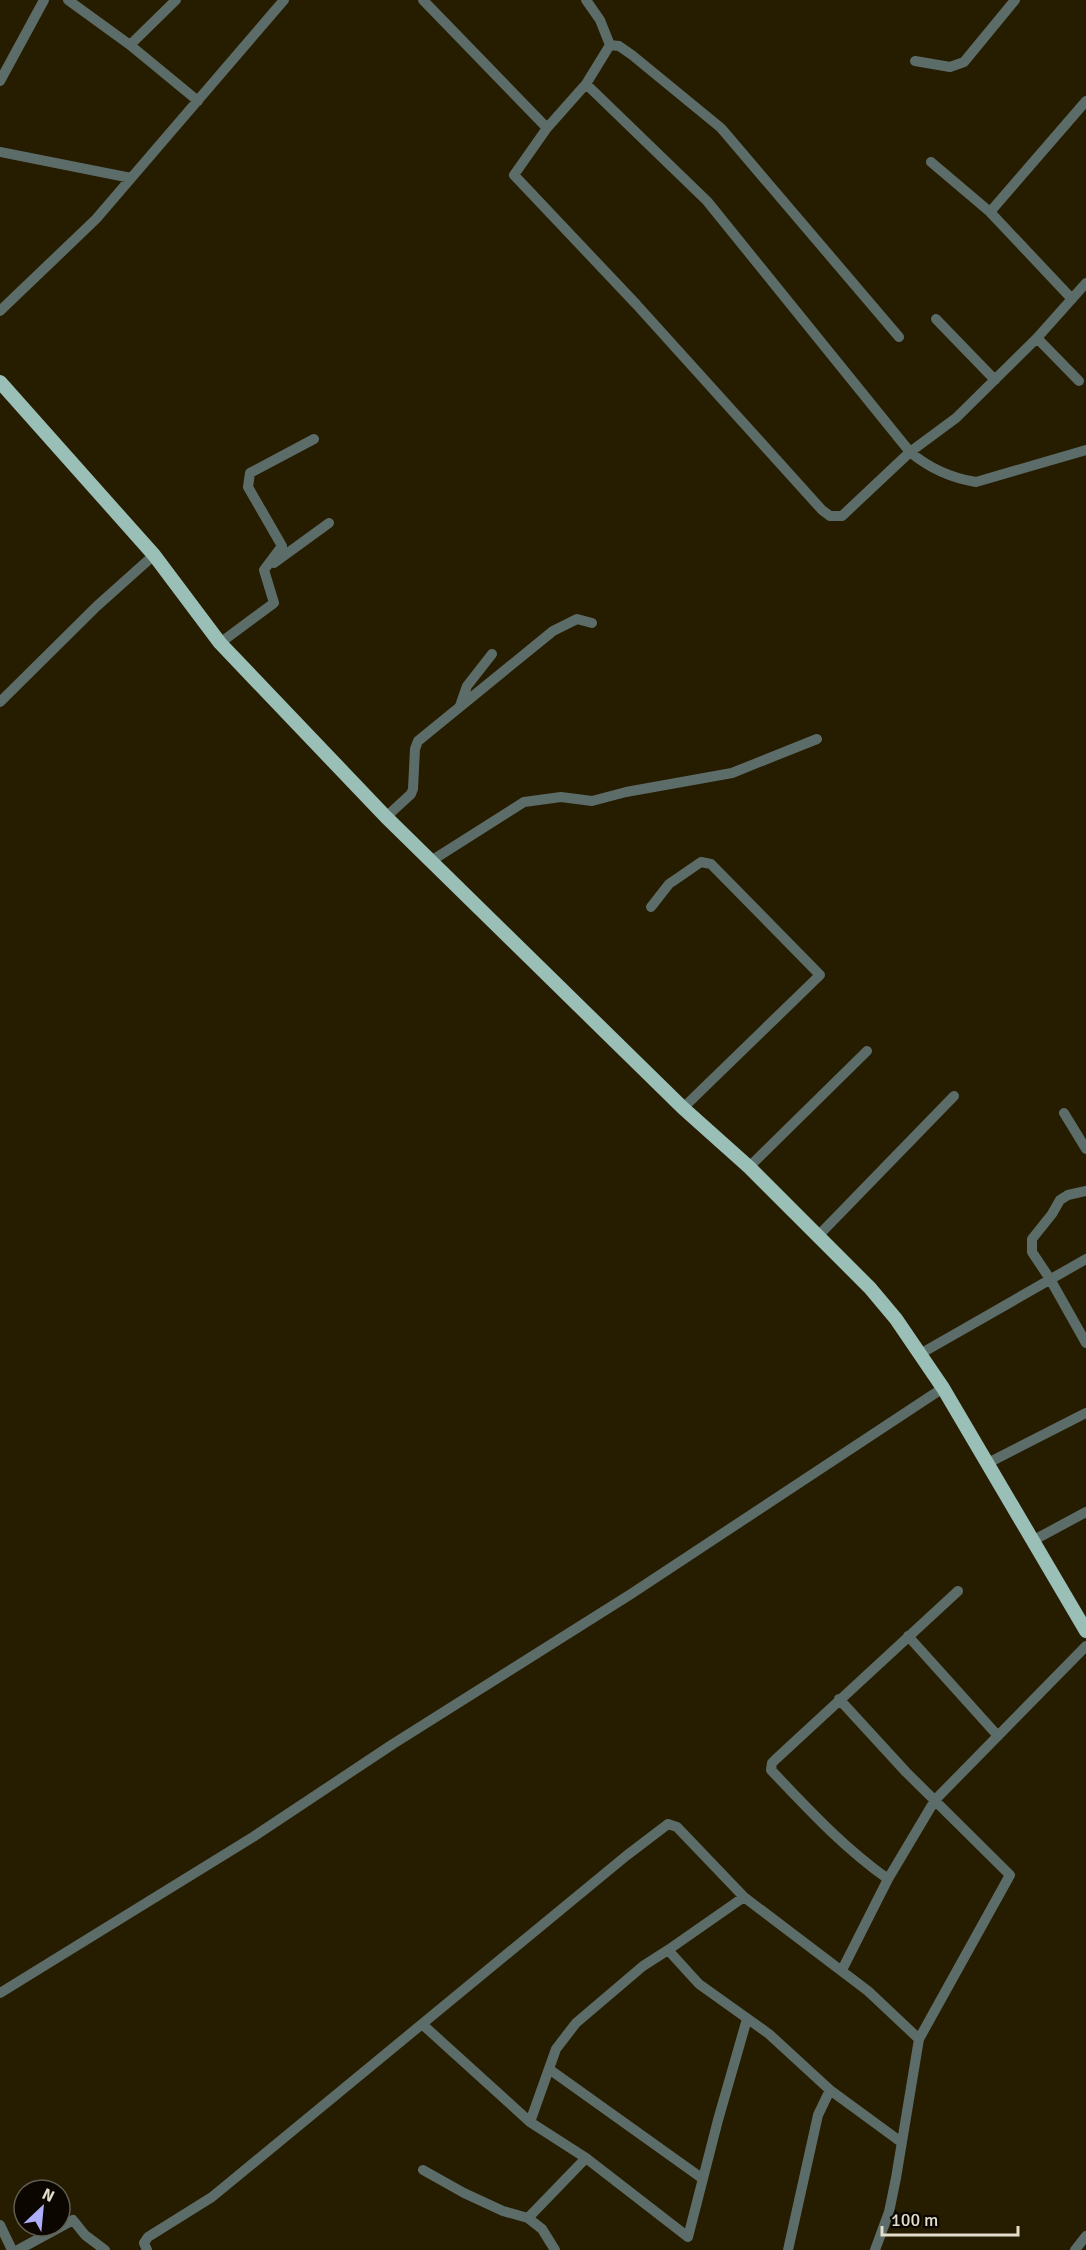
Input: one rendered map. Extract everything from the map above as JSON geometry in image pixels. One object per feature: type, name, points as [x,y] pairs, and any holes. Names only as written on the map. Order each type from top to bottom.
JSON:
[{"type":"main road","points":[[0,382],[154,555],[220,643],[386,817],[683,1108],[749,1167],[870,1288],[896,1319],[943,1388],[1086,1631]]},
{"type":"street","points":[[0,81],[44,0]]},
{"type":"street","points":[[68,0],[130,45],[198,101]]},
{"type":"street","points":[[130,45],[176,0]]},
{"type":"street","points":[[423,0],[546,128]]},
{"type":"street","points":[[586,0],[600,20],[610,45]]},
{"type":"street","points":[[915,61],[950,67],[964,62],[1015,0]]},
{"type":"street","points":[[0,311],[96,219],[198,101],[280,1]]},
{"type":"street","points":[[610,45],[586,84],[546,128],[514,175],[636,304],[822,510],[830,516],[842,516],[910,452],[956,417],[1037,338],[1086,283]]},
{"type":"street","points":[[610,45],[619,46],[632,55],[721,129],[899,337]]},
{"type":"street","points":[[586,84],[707,201],[910,452],[923,463],[962,480],[976,482],[1086,450]]},
{"type":"street","points":[[990,212],[1086,101]]},
{"type":"street","points":[[0,152],[131,178]]},
{"type":"street","points":[[931,162],[990,212],[1072,299]]},
{"type":"street","points":[[936,320],[995,380]]},
{"type":"street","points":[[1037,338],[1079,381]]},
{"type":"street","points":[[264,570],[282,546],[248,487],[250,473],[314,439]]},
{"type":"street","points":[[264,570],[329,523]]},
{"type":"street","points":[[0,702],[97,606],[154,555]]},
{"type":"street","points":[[220,643],[273,603],[264,570]]},
{"type":"street","points":[[386,817],[411,794],[415,748],[418,741],[553,631],[577,619],[592,623]]},
{"type":"street","points":[[460,706],[467,686],[492,654]]},
{"type":"street","points":[[431,861],[524,802],[561,797],[592,801],[626,792],[732,773],[817,739]]},
{"type":"street","points":[[651,907],[669,884],[705,861],[711,864],[820,975],[683,1108]]},
{"type":"street","points":[[749,1167],[867,1051]]},
{"type":"street","points":[[818,1236],[954,1096]]},
{"type":"street","points":[[1064,1113],[1086,1149]]},
{"type":"street","points":[[1086,1191],[1068,1195],[1060,1200],[1032,1239],[1032,1251],[1086,1343]]},
{"type":"street","points":[[920,1354],[1086,1259]]},
{"type":"street","points":[[0,1993],[253,1837],[393,1744],[631,1594],[943,1388]]},
{"type":"street","points":[[988,1462],[1086,1413]]},
{"type":"street","points":[[1034,1540],[1086,1512]]},
{"type":"street","points":[[888,1879],[862,1861],[843,1843],[771,1770],[772,1763],[958,1591]]},
{"type":"street","points":[[908,1636],[998,1736]]},
{"type":"street","points":[[842,1970],[888,1879],[935,1800],[1086,1646]]},
{"type":"street","points":[[839,1699],[906,1772],[1010,1875],[919,2039],[889,2212],[875,2250]]},
{"type":"street","points":[[147,2250],[144,2243],[148,2237],[212,2197],[664,1826],[671,1824],[744,1896],[868,1991],[919,2039]]},
{"type":"street","points":[[530,2122],[556,2049],[576,2023],[643,1966],[744,1896]]},
{"type":"street","points":[[668,1950],[699,1984],[769,2034],[830,2090],[901,2142]]},
{"type":"street","points":[[422,2024],[530,2122],[586,2158],[688,2237],[747,2019]]},
{"type":"street","points":[[549,2069],[703,2179]]},
{"type":"street","points":[[788,2250],[818,2115],[830,2090]]},
{"type":"street","points":[[528,2218],[586,2158]]},
{"type":"street","points":[[423,2170],[503,2211],[528,2218],[542,2229],[555,2250]]},
{"type":"street","points":[[18,2250],[73,2220],[85,2235],[105,2250]]},
{"type":"street","points":[[0,2225],[12,2250]]},
{"type":"street","points":[[1076,2250],[1086,2236]]}]
